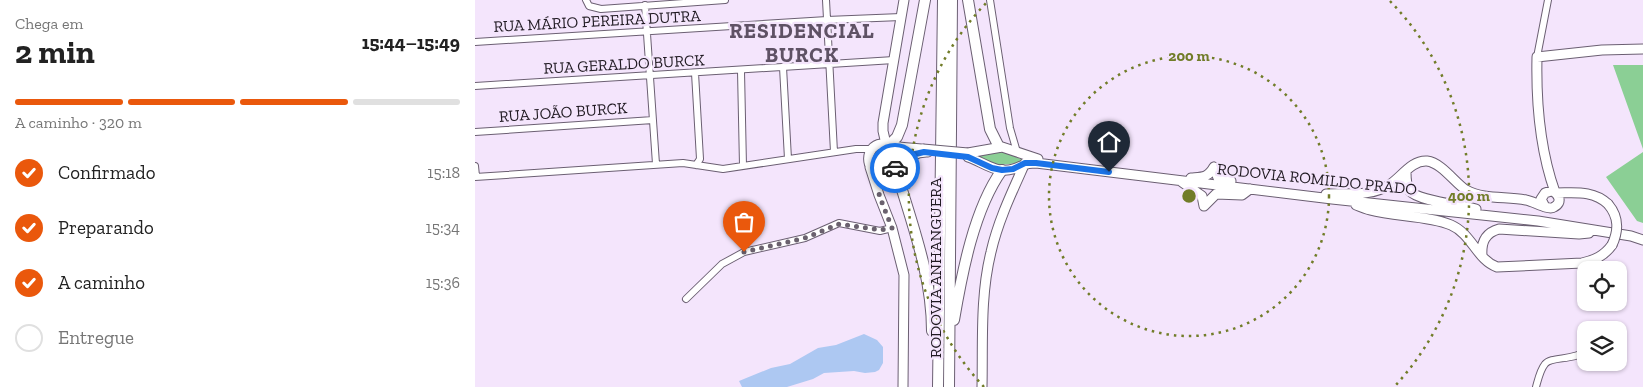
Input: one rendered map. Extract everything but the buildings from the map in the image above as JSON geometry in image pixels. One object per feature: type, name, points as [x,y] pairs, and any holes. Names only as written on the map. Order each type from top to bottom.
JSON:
[{"type":"highway","points":[[889,145],[897,137],[903,125],[925,0]]},
{"type":"highway","name":"RODOVIA ANHANGUERA","points":[[938,387],[943,0]]},
{"type":"highway","name":"RODOVIA ANHANGUERA","points":[[949,387],[952,0]]},
{"type":"highway","points":[[967,0],[990,129],[1000,148]]},
{"type":"highway","points":[[949,354],[962,279],[979,215],[988,192],[1003,170]]},
{"type":"highway","points":[[891,171],[903,193],[923,260],[932,321],[932,387]]},
{"type":"main road","points":[[889,145],[883,131],[883,122],[904,0]]},
{"type":"main road","points":[[1323,194],[1367,194],[1391,184],[1414,164],[1427,161],[1438,166],[1467,190],[1479,195],[1527,200],[1547,208],[1557,206],[1557,196],[1549,177],[1538,105],[1537,57],[1602,50],[1643,49]]},
{"type":"main road","points":[[883,122],[869,154],[868,161],[892,228],[904,276],[903,387]]},
{"type":"main road","points":[[873,148],[889,145],[968,155],[1000,148]]},
{"type":"main road","name":"RODOVIA ROMILDO PRADO","points":[[1000,148],[1036,159],[1182,180]]},
{"type":"main road","points":[[879,195],[891,171],[911,155],[926,151]]},
{"type":"main road","points":[[968,155],[992,168],[1003,170],[1013,169],[1025,163]]},
{"type":"main road","points":[[982,387],[983,306],[991,253],[1007,202],[1025,163]]},
{"type":"main road","name":"RODOVIA ROMILDO PRADO","points":[[1025,163],[1538,221],[1643,238]]},
{"type":"main road","points":[[871,167],[877,173],[891,171]]},
{"type":"main road","points":[[1182,180],[1211,174],[1214,167],[1218,178],[1250,188]]},
{"type":"main road","points":[[1003,170],[1010,178],[1013,189]]},
{"type":"main road","points":[[1407,172],[1406,179],[1409,190],[1417,196],[1490,213]]},
{"type":"main road","points":[[1543,205],[1541,199],[1549,177]]},
{"type":"main road","points":[[1182,180],[1202,196],[1204,206],[1216,194],[1242,194],[1250,188]]},
{"type":"main road","name":"RODOVIA ROMILDO PRADO","points":[[1250,188],[1323,194],[1582,224],[1607,228],[1643,238]]},
{"type":"main road","points":[[1346,200],[1371,211],[1401,214],[1451,226],[1467,237],[1487,262],[1497,267],[1582,263],[1603,255],[1612,245],[1617,232],[1617,220],[1613,209],[1597,196],[1580,192],[1557,196],[1551,191],[1527,200]]},
{"type":"main road","points":[[1482,256],[1484,238],[1499,228],[1579,234],[1603,231]]},
{"type":"street","points":[[586,0],[589,6],[596,8],[725,0]]},
{"type":"street","points":[[826,0],[834,152]]},
{"type":"street","points":[[990,0],[1010,128],[1017,152]]},
{"type":"street","points":[[1537,57],[1548,0]]},
{"type":"street","points":[[645,5],[651,76],[655,164]]},
{"type":"street","name":"RUA MÁRIO PEREIRA DUTRA","points":[[475,42],[901,17]]},
{"type":"street","name":"RUA GERALDO BURCK","points":[[475,86],[894,60]]},
{"type":"street","points":[[783,67],[789,159]]},
{"type":"street","points":[[741,70],[743,166]]},
{"type":"street","points":[[695,73],[700,159],[696,165]]},
{"type":"street","name":"RUA JOÃO BURCK","points":[[475,132],[653,120]]},
{"type":"street","points":[[1000,148],[1009,138],[1010,128]]},
{"type":"street","points":[[475,166],[475,176],[548,173],[655,164],[692,164],[714,168],[743,166],[873,148]]},
{"type":"street","points":[[686,298],[721,264],[744,252],[805,238],[839,224],[881,230],[892,228]]},
{"type":"street","points":[[1536,387],[1545,362],[1550,359],[1577,356]]},
{"type":"green space","points":[[1613,65],[1643,65],[1643,149]]},
{"type":"green space","points":[[878,148],[919,150],[890,170],[879,170],[873,165],[873,153]]},
{"type":"green space","points":[[1001,151],[1028,162],[1001,165],[971,155]]},
{"type":"green space","points":[[1643,152],[1643,223],[1637,221],[1606,177]]},
{"type":"water","points":[[864,334],[877,340],[883,347],[883,363],[879,370],[875,372],[824,373],[813,379],[787,387],[742,387],[739,381],[771,368],[790,364],[818,348],[836,345]]},
{"type":"way so far","points":[[744,252],[805,238],[839,224],[881,230],[892,228],[879,195],[887,174],[895,168]]},
{"type":"district","name":"RESIDENCIAL BURCK","points":[[802,42]]},
{"type":"route","points":[[895,168],[911,155],[924,152],[968,157],[984,165],[1002,170],[1013,169],[1025,163],[1036,163],[1109,172]]}]
